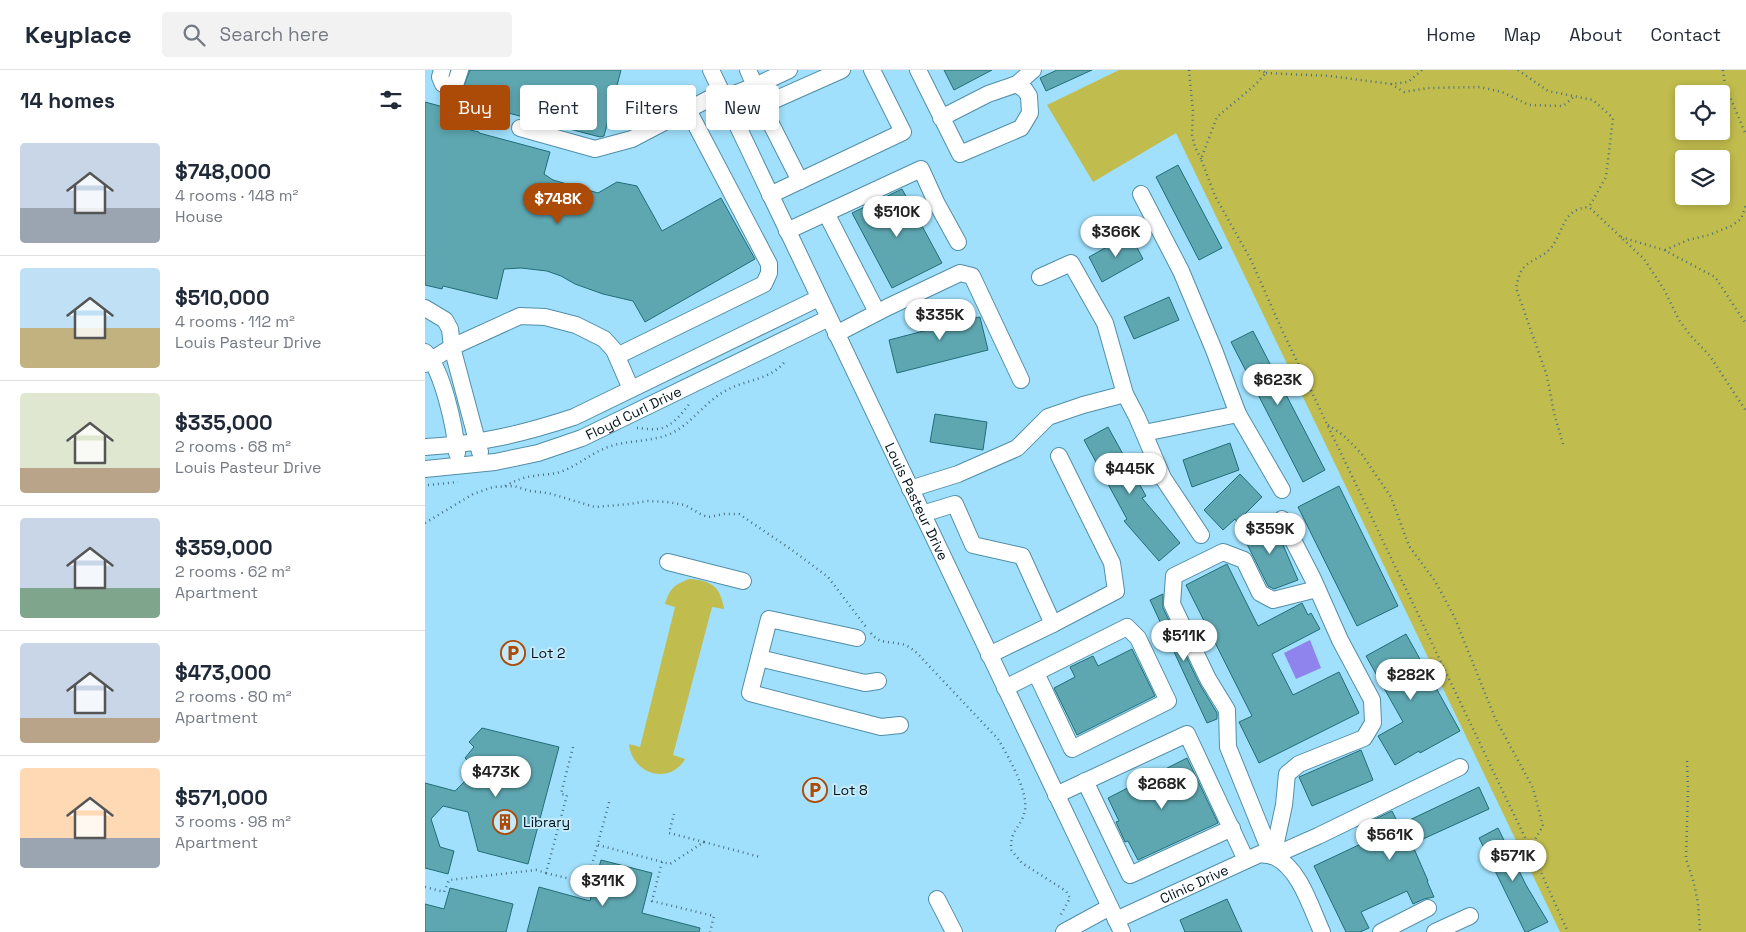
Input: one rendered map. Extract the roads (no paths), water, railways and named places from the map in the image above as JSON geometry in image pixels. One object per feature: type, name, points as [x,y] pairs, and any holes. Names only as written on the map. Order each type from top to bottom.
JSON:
[{"type":"street","points":[[442,70],[440,77],[443,84],[450,86],[455,85],[460,70]]},
{"type":"street","name":"Louis Pasteur Drive","points":[[711,70],[718,85]]},
{"type":"street","points":[[747,70],[754,85]]},
{"type":"street","points":[[757,85],[789,70]]},
{"type":"street","points":[[779,98],[842,70]]},
{"type":"street","points":[[770,195],[903,132],[872,70]]},
{"type":"street","points":[[918,70],[960,154],[1021,128],[1030,113],[1029,96],[1017,84]]},
{"type":"street","points":[[941,118],[988,94],[1017,84],[1033,70]]},
{"type":"street","points":[[617,356],[764,284],[769,273],[769,264],[696,127]]},
{"type":"street","points":[[527,130],[595,149],[632,139],[649,130]]},
{"type":"street","name":"Louis Pasteur Drive","points":[[740,130],[1116,920]]},
{"type":"street","points":[[774,130],[800,181]]},
{"type":"street","points":[[787,231],[921,169],[936,202],[958,242]]},
{"type":"street","points":[[1141,194],[1181,271],[1238,414],[1282,490]]},
{"type":"street","points":[[826,214],[877,312]]},
{"type":"street","points":[[1040,277],[1071,263],[1105,323],[1125,394],[1163,478],[1201,535]]},
{"type":"street","points":[[836,334],[959,273],[972,276],[1021,380]]},
{"type":"street","name":"Floyd Curl Drive","points":[[425,447],[478,442],[532,431],[574,417],[819,298]]},
{"type":"street","points":[[425,308],[445,320],[449,329],[482,464]]},
{"type":"street","points":[[458,467],[456,444],[441,378],[427,359],[520,316],[545,317],[576,325],[604,339],[614,350],[631,389]]},
{"type":"street","name":"Floyd Curl Drive","points":[[425,469],[482,464],[538,453],[582,438],[829,318]]},
{"type":"street","points":[[910,489],[958,474],[1017,448],[1048,417],[1125,394]]},
{"type":"street","points":[[1144,433],[1238,414]]},
{"type":"street","points":[[989,655],[1116,591],[1112,563],[1059,456]]},
{"type":"street","points":[[922,514],[955,504],[973,545],[1021,556],[1053,624]]},
{"type":"street","points":[[1273,856],[1284,805],[1287,774],[1299,764],[1364,738],[1373,723],[1372,700],[1340,640],[1282,518]]},
{"type":"street","points":[[1317,589],[1273,600],[1260,593],[1244,560],[1223,552],[1174,576],[1172,604],[1208,679],[1227,710],[1228,747],[1268,846],[1273,856],[1284,862],[1295,875],[1322,932]]},
{"type":"street","points":[[668,562],[743,581]]},
{"type":"street","points":[[857,638],[769,619],[750,693],[881,727],[900,725]]},
{"type":"street","points":[[1005,688],[1127,627],[1138,638],[1168,701],[1072,749],[1036,673]]},
{"type":"street","points":[[759,658],[865,683],[878,681]]},
{"type":"street","points":[[1056,795],[1187,734],[1247,860]]},
{"type":"street","name":"Clinic Drive","points":[[1063,932],[1116,920],[1260,854],[1273,856],[1459,767]]},
{"type":"street","points":[[1085,781],[1130,875],[1232,828]]},
{"type":"street","points":[[937,899],[953,932]]},
{"type":"street","points":[[1381,932],[1428,908]]},
{"type":"street","points":[[1435,932],[1470,916]]},
{"type":"place","name":"Lot 2","points":[[513,653]]},
{"type":"place","name":"Lot 8","points":[[815,790]]},
{"type":"place","name":"Library","points":[[505,822]]}]
